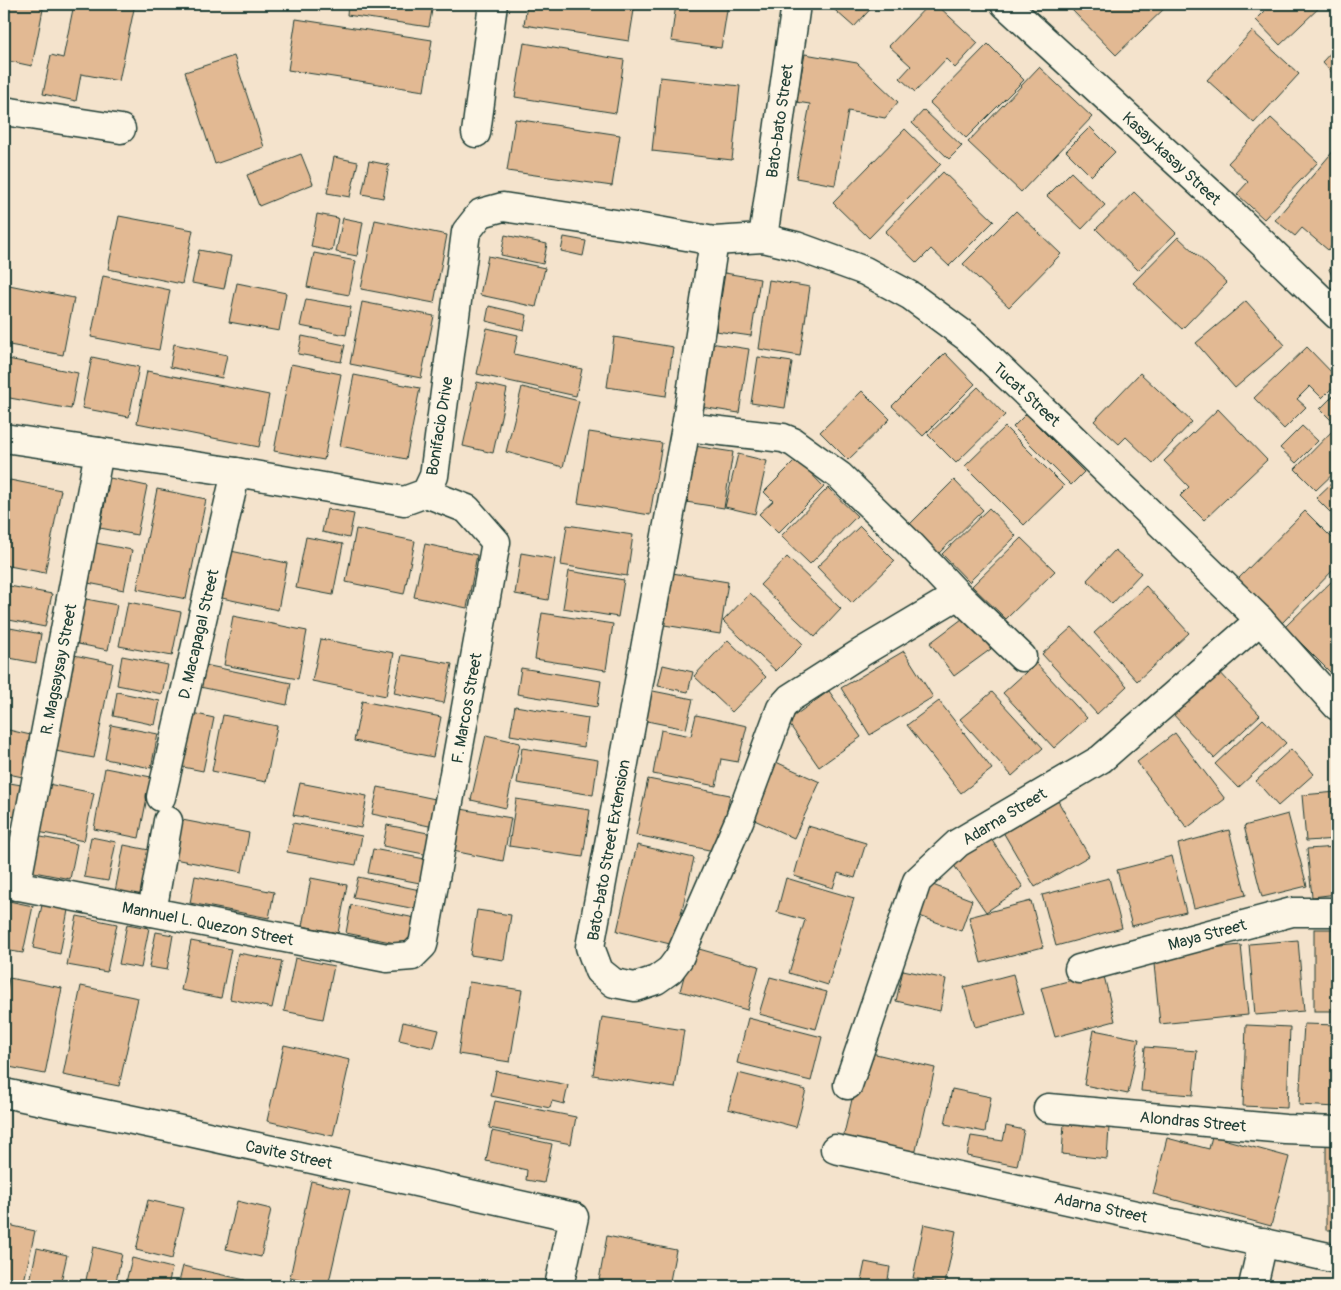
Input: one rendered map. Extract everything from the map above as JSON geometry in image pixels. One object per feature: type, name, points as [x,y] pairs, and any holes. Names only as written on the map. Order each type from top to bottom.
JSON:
[{"type":"street","points":[[476,133],[493,4]]},
{"type":"street","name":"Bato-bato Street","points":[[763,238],[796,4]]},
{"type":"street","name":"Kasay-kasay Street","points":[[1005,4],[1217,199],[1337,316]]},
{"type":"street","points":[[4,111],[121,129]]},
{"type":"street","name":"Bonifacio Drive","points":[[4,438],[236,472],[404,501],[426,493],[434,476],[466,232],[482,213],[503,207],[636,227]]},
{"type":"street","name":"Tucat Street","points":[[636,227],[714,241],[763,238],[796,246],[865,272],[911,296],[967,337],[1056,422],[1260,620],[1337,706]]},
{"type":"street","name":"Bato-bato Street Extension","points":[[714,241],[686,427],[590,947],[599,971],[614,983],[635,987],[656,980],[670,970],[679,958],[739,821],[781,708],[790,698],[862,652],[958,595]]},
{"type":"street","points":[[686,427],[783,438],[793,442],[840,476],[1022,657]]},
{"type":"street","name":"R. Magsaysay Street","points":[[10,885],[99,452]]},
{"type":"street","name":"D. Macapagal Street","points":[[152,912],[165,809],[236,472]]},
{"type":"street","name":"F. Marcos Street","points":[[412,956],[423,945],[496,542],[467,509],[426,493]]},
{"type":"street","name":"Adarna Street","points":[[848,1085],[917,881],[958,843],[1101,759],[1260,620]]},
{"type":"street","name":"Mannuel L. Quezon Street","points":[[10,885],[387,958],[412,956]]},
{"type":"street","name":"Maya Street","points":[[1079,969],[1292,912],[1337,912]]},
{"type":"street","name":"Cavite Street","points":[[4,1093],[176,1129],[574,1218],[559,1286]]},
{"type":"street","name":"Alondras Street","points":[[1048,1108],[1285,1129],[1337,1130]]},
{"type":"street","name":"Adarna Street","points":[[835,1149],[1337,1259]]},
{"type":"street","points":[[1253,1286],[1263,1242]]},
{"type":"building","points":[[4,4],[44,4],[32,66],[4,60]]},
{"type":"building","points":[[74,4],[135,4],[119,81],[81,74],[76,101],[43,94],[51,55],[63,58]]},
{"type":"building","points":[[348,4],[433,4],[429,27],[347,15]]},
{"type":"building","points":[[527,4],[635,4],[629,41],[524,25]]},
{"type":"building","points":[[676,4],[728,4],[721,48],[671,41]]},
{"type":"building","points":[[828,4],[875,4],[854,27]]},
{"type":"building","points":[[929,4],[936,4],[978,43],[955,68],[946,59],[915,92],[900,78],[911,66],[889,46]]},
{"type":"building","points":[[1075,4],[1169,4],[1116,55],[1070,8]]},
{"type":"building","points":[[1272,4],[1323,4],[1280,45],[1256,20]]},
{"type":"building","points":[[296,19],[432,40],[424,91],[288,70]]},
{"type":"building","points":[[1252,31],[1299,74],[1254,123],[1207,80]]},
{"type":"building","points":[[524,43],[624,60],[616,113],[515,97]]},
{"type":"building","points":[[988,44],[1024,80],[966,138],[930,103]]},
{"type":"building","points":[[1337,46],[1337,78],[1322,62]]},
{"type":"building","points":[[805,54],[857,63],[898,102],[885,118],[848,111],[835,185],[796,178],[810,104],[796,102]]},
{"type":"building","points":[[234,56],[264,147],[215,164],[185,72]]},
{"type":"building","points":[[1039,67],[1092,117],[1021,192],[968,142]]},
{"type":"building","points":[[660,77],[740,86],[732,160],[652,151]]},
{"type":"building","points":[[924,110],[962,146],[949,159],[912,123]]},
{"type":"building","points":[[1271,118],[1318,162],[1264,219],[1237,194],[1248,182],[1228,163]]},
{"type":"building","points":[[515,119],[620,135],[612,186],[507,171]]},
{"type":"building","points":[[1090,127],[1115,152],[1091,176],[1066,151]]},
{"type":"building","points":[[905,129],[941,164],[869,238],[833,203]]},
{"type":"building","points":[[1335,149],[1337,151],[1337,240],[1328,250],[1302,228],[1295,236],[1275,220]]},
{"type":"building","points":[[301,154],[313,184],[259,206],[247,175]]},
{"type":"building","points":[[334,157],[358,162],[350,197],[327,193]]},
{"type":"building","points":[[369,161],[389,165],[383,198],[362,194]]},
{"type":"building","points":[[943,172],[994,221],[949,266],[931,249],[917,263],[885,232]]},
{"type":"building","points":[[1071,172],[1105,205],[1082,229],[1047,196]]},
{"type":"building","points":[[1134,192],[1176,233],[1138,270],[1096,229]]},
{"type":"building","points":[[1016,211],[1061,254],[1009,307],[963,264]]},
{"type":"building","points":[[317,214],[338,218],[332,251],[311,247]]},
{"type":"building","points":[[119,216],[193,230],[182,284],[108,269]]},
{"type":"building","points":[[343,218],[363,222],[357,256],[336,252]]},
{"type":"building","points":[[375,220],[447,235],[434,303],[361,289]]},
{"type":"building","points":[[505,235],[547,244],[543,264],[501,255]]},
{"type":"building","points":[[564,237],[586,241],[583,256],[561,251]]},
{"type":"building","points":[[1178,237],[1227,283],[1182,329],[1133,283]]},
{"type":"building","points":[[199,250],[231,256],[224,289],[192,283]]},
{"type":"building","points":[[314,253],[356,261],[349,295],[307,287]]},
{"type":"building","points":[[488,256],[545,268],[536,307],[480,295]]},
{"type":"building","points":[[1337,261],[1337,288],[1329,269]]},
{"type":"building","points":[[725,273],[760,279],[751,336],[716,331]]},
{"type":"building","points":[[103,276],[170,290],[159,350],[91,337]]},
{"type":"building","points":[[769,280],[810,287],[800,356],[759,349]]},
{"type":"building","points":[[237,283],[286,293],[279,331],[229,322]]},
{"type":"building","points":[[4,284],[74,298],[63,355],[4,344]]},
{"type":"building","points":[[306,299],[351,307],[346,335],[300,326]]},
{"type":"building","points":[[1246,301],[1285,345],[1235,388],[1196,343]]},
{"type":"building","points":[[362,302],[434,316],[421,378],[350,364]]},
{"type":"building","points":[[489,306],[527,315],[524,330],[486,321]]},
{"type":"building","points":[[487,328],[518,335],[514,354],[582,369],[576,396],[477,374]]},
{"type":"building","points":[[302,336],[345,345],[341,362],[298,354]]},
{"type":"building","points":[[614,337],[673,347],[666,396],[607,387]]},
{"type":"building","points":[[710,343],[749,349],[739,413],[701,407]]},
{"type":"building","points":[[174,344],[227,355],[222,378],[170,367]]},
{"type":"building","points":[[1307,347],[1337,378],[1337,383],[1322,398],[1310,386],[1297,399],[1306,407],[1284,429],[1254,398]]},
{"type":"building","points":[[945,353],[975,384],[923,436],[892,406]]},
{"type":"building","points":[[92,357],[139,367],[129,417],[82,408]]},
{"type":"building","points":[[758,357],[792,362],[785,408],[751,403]]},
{"type":"building","points":[[8,359],[78,373],[71,409],[4,397],[4,381]]},
{"type":"building","points":[[291,364],[341,374],[324,460],[274,451]]},
{"type":"building","points":[[147,371],[269,395],[259,447],[137,423]]},
{"type":"building","points":[[1140,373],[1192,422],[1153,463],[1126,437],[1119,444],[1094,421]]},
{"type":"building","points":[[354,375],[420,388],[406,459],[340,446]]},
{"type":"building","points":[[477,382],[507,389],[493,453],[463,446]]},
{"type":"building","points":[[522,387],[579,401],[563,467],[506,452]]},
{"type":"building","points":[[978,387],[1005,415],[956,463],[928,435]]},
{"type":"building","points":[[862,391],[890,419],[848,460],[820,432]]},
{"type":"building","points":[[1335,394],[1337,397],[1337,416],[1332,421],[1320,409]]},
{"type":"building","points":[[1218,409],[1267,460],[1204,520],[1180,496],[1189,487],[1164,461]]},
{"type":"building","points":[[1026,414],[1084,472],[1071,485],[1013,427]]},
{"type":"building","points":[[1302,426],[1318,441],[1296,463],[1280,448]]},
{"type":"building","points":[[1337,426],[1337,470],[1316,490],[1295,469]]},
{"type":"building","points":[[1005,427],[1064,486],[1024,525],[965,466]]},
{"type":"building","points":[[589,432],[662,443],[650,515],[578,503]]},
{"type":"building","points":[[694,446],[733,452],[724,508],[686,502]]},
{"type":"building","points":[[738,454],[767,461],[755,514],[725,507]]},
{"type":"building","points":[[797,459],[824,487],[778,533],[759,514],[773,501],[764,492]]},
{"type":"building","points":[[110,478],[147,486],[137,535],[100,528]]},
{"type":"building","points":[[1337,478],[1337,519],[1316,498]]},
{"type":"building","points":[[10,480],[61,490],[45,573],[4,565],[4,514]]},
{"type":"building","points":[[954,480],[983,510],[937,555],[908,526]]},
{"type":"building","points":[[828,488],[857,516],[810,564],[781,536]]},
{"type":"building","points":[[157,489],[206,499],[186,599],[137,589]]},
{"type":"building","points":[[989,508],[1016,536],[969,582],[942,554]]},
{"type":"building","points":[[327,509],[354,514],[349,538],[322,532]]},
{"type":"building","points":[[1305,511],[1337,543],[1337,566],[1282,623],[1237,580]]},
{"type":"building","points":[[567,525],[633,535],[627,576],[561,565]]},
{"type":"building","points":[[860,526],[895,561],[852,603],[817,567]]},
{"type":"building","points":[[356,529],[415,541],[404,594],[346,582]]},
{"type":"building","points":[[306,537],[343,544],[333,595],[296,588]]},
{"type":"building","points":[[1021,538],[1055,571],[1006,619],[972,586]]},
{"type":"building","points":[[96,543],[132,550],[124,590],[88,583]]},
{"type":"building","points":[[425,544],[477,555],[467,608],[414,597]]},
{"type":"building","points":[[1115,550],[1141,573],[1112,604],[1087,580]]},
{"type":"building","points":[[231,551],[287,563],[278,610],[222,598]]},
{"type":"building","points":[[521,553],[555,559],[548,600],[515,594]]},
{"type":"building","points":[[787,557],[841,609],[815,637],[760,585]]},
{"type":"building","points":[[569,571],[624,580],[618,617],[563,608]]},
{"type":"building","points":[[666,572],[728,582],[720,634],[658,624]]},
{"type":"building","points":[[1337,576],[1337,675],[1335,677],[1285,627]]},
{"type":"building","points":[[4,585],[52,594],[45,627],[4,619]]},
{"type":"building","points":[[1146,586],[1189,633],[1137,681],[1094,633]]},
{"type":"building","points":[[750,593],[803,644],[776,671],[723,621]]},
{"type":"building","points":[[81,598],[117,605],[108,650],[73,643]]},
{"type":"building","points":[[128,602],[181,612],[172,656],[119,646]]},
{"type":"building","points":[[542,613],[613,624],[606,670],[535,659]]},
{"type":"building","points":[[233,616],[307,631],[298,679],[224,665]]},
{"type":"building","points":[[966,616],[991,649],[954,676],[930,643]]},
{"type":"building","points":[[1072,627],[1127,686],[1097,714],[1042,654]]},
{"type":"building","points":[[10,628],[41,634],[36,663],[4,657]]},
{"type":"building","points":[[321,639],[394,653],[386,696],[312,681]]},
{"type":"building","points":[[728,640],[766,677],[732,712],[694,676]]},
{"type":"building","points":[[904,651],[933,697],[870,735],[841,688]]},
{"type":"building","points":[[69,654],[113,663],[94,758],[50,750]]},
{"type":"building","points":[[402,655],[452,664],[444,703],[394,693]]},
{"type":"building","points":[[122,656],[168,665],[162,694],[117,685]]},
{"type":"building","points":[[1036,663],[1087,718],[1054,748],[1003,693]]},
{"type":"building","points":[[200,664],[291,683],[287,705],[195,686]]},
{"type":"building","points":[[663,665],[693,672],[688,692],[658,686]]},
{"type":"building","points":[[521,668],[601,681],[597,707],[517,694]]},
{"type":"building","points":[[1216,668],[1260,715],[1214,758],[1170,711]]},
{"type":"building","points":[[648,690],[693,699],[686,729],[642,720]]},
{"type":"building","points":[[829,691],[861,737],[819,767],[787,721]]},
{"type":"building","points":[[117,692],[160,701],[155,725],[113,716]]},
{"type":"building","points":[[992,692],[1043,748],[1012,776],[960,719]]},
{"type":"building","points":[[362,701],[441,717],[433,757],[354,741]]},
{"type":"building","points":[[939,701],[992,769],[961,793],[907,725]]},
{"type":"building","points":[[515,706],[588,718],[584,747],[510,735]]},
{"type":"building","points":[[188,712],[214,718],[203,771],[178,766]]},
{"type":"building","points":[[223,715],[277,726],[266,782],[212,771]]},
{"type":"building","points":[[696,715],[747,726],[738,762],[721,759],[716,786],[653,774],[661,730],[691,736]]},
{"type":"building","points":[[1263,719],[1286,743],[1238,788],[1215,764]]},
{"type":"building","points":[[111,725],[158,734],[151,768],[105,759]]},
{"type":"building","points":[[4,729],[35,736],[27,778],[4,773]]},
{"type":"building","points":[[1175,733],[1225,799],[1187,828],[1137,762]]},
{"type":"building","points":[[486,735],[520,743],[506,808],[471,800]]},
{"type":"building","points":[[522,748],[598,760],[593,795],[517,783]]},
{"type":"building","points":[[1291,749],[1314,774],[1278,806],[1256,781]]},
{"type":"building","points":[[776,762],[820,782],[794,838],[750,818]]},
{"type":"building","points":[[105,768],[151,777],[139,838],[94,829]]},
{"type":"building","points":[[648,779],[730,795],[719,852],[636,835]]},
{"type":"building","points":[[4,782],[27,786],[21,818],[4,815]]},
{"type":"building","points":[[43,783],[94,793],[84,841],[33,831]]},
{"type":"building","points":[[300,783],[367,796],[361,828],[293,815]]},
{"type":"building","points":[[378,787],[440,800],[434,827],[372,814]]},
{"type":"building","points":[[1337,792],[1337,839],[1306,841],[1302,795]]},
{"type":"building","points":[[516,799],[590,810],[583,857],[509,846]]},
{"type":"building","points":[[1058,801],[1089,856],[1035,887],[1003,832]]},
{"type":"building","points":[[461,809],[511,818],[503,861],[453,851]]},
{"type":"building","points":[[1288,814],[1307,886],[1262,897],[1244,826]]},
{"type":"building","points":[[177,819],[249,833],[242,872],[169,858]]},
{"type":"building","points":[[293,823],[362,836],[356,865],[287,852]]},
{"type":"building","points":[[4,825],[16,827],[9,863],[4,862]]},
{"type":"building","points":[[387,825],[433,834],[429,855],[383,846]]},
{"type":"building","points":[[808,826],[866,843],[855,878],[838,873],[833,888],[794,876]]},
{"type":"building","points":[[1229,830],[1246,895],[1194,908],[1178,844]]},
{"type":"building","points":[[36,836],[77,844],[70,879],[29,871]]},
{"type":"building","points":[[989,836],[1023,887],[986,912],[951,861]]},
{"type":"building","points":[[91,837],[116,842],[108,881],[84,877]]},
{"type":"building","points":[[124,845],[149,850],[139,901],[114,897]]},
{"type":"building","points":[[637,845],[694,858],[674,945],[617,931]]},
{"type":"building","points":[[1337,847],[1337,894],[1312,897],[1307,849]]},
{"type":"building","points":[[373,849],[430,860],[425,884],[368,873]]},
{"type":"building","points":[[1172,856],[1186,912],[1132,926],[1117,870]]},
{"type":"building","points":[[195,876],[274,892],[269,918],[190,903]]},
{"type":"building","points":[[358,877],[420,890],[416,909],[353,897]]},
{"type":"building","points":[[311,878],[347,885],[338,933],[302,926]]},
{"type":"building","points":[[786,878],[854,898],[828,985],[789,973],[805,920],[777,912]]},
{"type":"building","points":[[1109,878],[1122,928],[1056,946],[1042,895]]},
{"type":"building","points":[[925,882],[972,900],[961,931],[914,914]]},
{"type":"building","points":[[4,900],[33,906],[23,953],[4,950]]},
{"type":"building","points":[[1031,901],[1043,947],[981,963],[969,917]]},
{"type":"building","points":[[42,905],[68,910],[60,954],[33,948]]},
{"type":"building","points":[[351,905],[420,919],[415,947],[346,933]]},
{"type":"building","points":[[477,910],[511,915],[504,960],[470,955]]},
{"type":"building","points":[[77,916],[117,924],[107,972],[67,965]]},
{"type":"building","points":[[127,924],[149,928],[141,968],[119,964]]},
{"type":"building","points":[[1314,929],[1337,929],[1337,1011],[1314,1011]]},
{"type":"building","points":[[156,932],[173,935],[167,970],[149,967]]},
{"type":"building","points":[[1298,940],[1304,1011],[1255,1015],[1249,944]]},
{"type":"building","points":[[191,941],[231,949],[221,998],[181,990]]},
{"type":"building","points":[[1241,945],[1248,1015],[1160,1024],[1153,954]]},
{"type":"building","points":[[692,947],[759,966],[747,1010],[680,991]]},
{"type":"building","points":[[238,953],[282,961],[272,1008],[230,999]]},
{"type":"building","points":[[295,958],[334,966],[323,1019],[284,1011]]},
{"type":"building","points":[[903,970],[946,979],[940,1011],[896,1001]]},
{"type":"building","points":[[1103,972],[1115,1021],[1055,1037],[1041,988]]},
{"type":"building","points":[[1013,974],[1024,1014],[975,1027],[964,987]]},
{"type":"building","points":[[770,977],[827,992],[816,1029],[759,1014]]},
{"type":"building","points":[[9,978],[62,988],[45,1074],[4,1066],[4,1005]]},
{"type":"building","points":[[469,982],[522,990],[510,1062],[458,1054]]},
{"type":"building","points":[[81,986],[138,998],[119,1086],[63,1075]]},
{"type":"building","points":[[602,1017],[684,1030],[675,1088],[593,1075]]},
{"type":"building","points":[[748,1018],[822,1037],[811,1081],[737,1063]]},
{"type":"building","points":[[403,1022],[439,1030],[434,1048],[399,1040]]},
{"type":"building","points":[[1304,1024],[1337,1025],[1337,1107],[1299,1105]]},
{"type":"building","points":[[1246,1025],[1290,1027],[1287,1108],[1243,1106]]},
{"type":"building","points":[[1094,1030],[1139,1039],[1128,1094],[1084,1085]]},
{"type":"building","points":[[284,1045],[350,1060],[333,1136],[267,1121]]},
{"type":"building","points":[[1145,1047],[1197,1051],[1193,1095],[1141,1091]]},
{"type":"building","points":[[863,1051],[935,1068],[914,1159],[842,1143]]},
{"type":"building","points":[[496,1071],[568,1085],[564,1104],[552,1101],[550,1108],[491,1096]]},
{"type":"building","points":[[738,1073],[806,1090],[796,1127],[728,1109]]},
{"type":"building","points":[[952,1089],[991,1097],[985,1132],[945,1124]]},
{"type":"building","points":[[495,1101],[576,1117],[571,1144],[489,1128]]},
{"type":"building","points":[[1064,1123],[1109,1127],[1107,1159],[1062,1154]]},
{"type":"building","points":[[1006,1126],[1024,1130],[1017,1166],[967,1156],[971,1136],[1003,1141]]},
{"type":"building","points":[[492,1131],[552,1144],[544,1183],[526,1180],[527,1170],[486,1161]]},
{"type":"building","points":[[1212,1136],[1289,1157],[1271,1226],[1153,1194],[1167,1138],[1209,1149]]},
{"type":"building","points":[[1326,1145],[1337,1145],[1337,1230],[1326,1230]]},
{"type":"building","points":[[311,1181],[350,1190],[328,1286],[290,1277]]},
{"type":"building","points":[[148,1200],[184,1208],[172,1259],[136,1250]]},
{"type":"building","points":[[237,1201],[271,1209],[261,1257],[226,1249]]},
{"type":"building","points":[[4,1224],[35,1231],[23,1286],[4,1286]]},
{"type":"building","points":[[924,1224],[956,1231],[945,1284],[913,1278]]},
{"type":"building","points":[[607,1236],[676,1250],[669,1286],[598,1286]]},
{"type":"building","points":[[93,1247],[122,1254],[115,1286],[86,1280]]},
{"type":"building","points":[[37,1248],[67,1255],[60,1286],[29,1286]]},
{"type":"building","points":[[132,1258],[172,1268],[168,1286],[125,1286]]},
{"type":"building","points":[[865,1262],[890,1267],[887,1286],[860,1286]]},
{"type":"building","points":[[183,1266],[245,1280],[243,1286],[178,1286]]},
{"type":"building","points":[[272,1281],[294,1286],[270,1286]]}]
